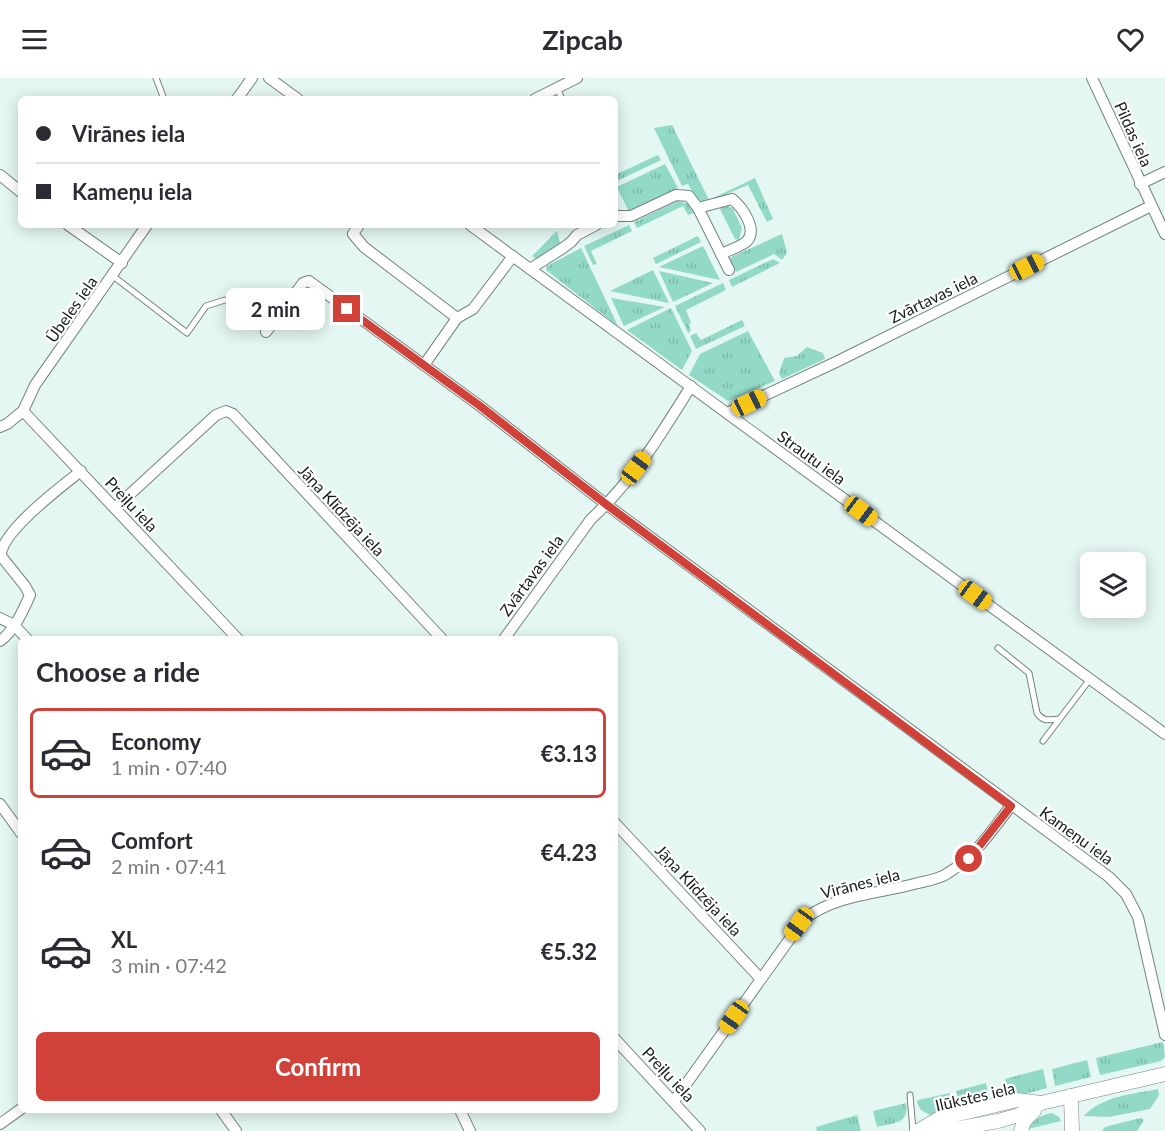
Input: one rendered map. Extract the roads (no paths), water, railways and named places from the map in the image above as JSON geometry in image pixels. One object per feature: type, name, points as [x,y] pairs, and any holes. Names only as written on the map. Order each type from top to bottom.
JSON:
[{"type":"street","points":[[239,96],[252,78]]},
{"type":"street","points":[[269,78],[294,96]]},
{"type":"street","points":[[541,96],[577,78]]},
{"type":"street","name":"Pildas iela","points":[[1092,78],[1165,234]]},
{"type":"street","points":[[1140,184],[1165,172]]},
{"type":"street","points":[[0,175],[18,190]]},
{"type":"street","points":[[618,216],[631,216],[682,194],[694,201],[699,208],[729,270]]},
{"type":"street","points":[[699,208],[732,200],[741,205],[750,226],[751,235],[746,243],[721,254]]},
{"type":"street","name":"Zvārtavas iela","points":[[727,413],[836,362],[1151,206]]},
{"type":"street","points":[[72,228],[122,263]]},
{"type":"street","name":"Ūbeles iela","points":[[23,411],[35,385],[145,228]]},
{"type":"street","points":[[357,228],[352,234],[364,248],[458,318]]},
{"type":"street","name":"Strautu iela","points":[[474,228],[1165,734]]},
{"type":"street","points":[[530,268],[590,228]]},
{"type":"street","points":[[424,364],[458,318],[473,309],[513,256]]},
{"type":"street","name":"Kameņu iela","points":[[266,332],[303,283],[309,281],[424,364],[607,505],[1109,877],[1134,905],[1142,928],[1165,1035]]},
{"type":"street","name":"Zvārtavas iela","points":[[506,636],[591,519],[607,505],[663,432],[691,386]]},
{"type":"street","points":[[0,427],[23,411]]},
{"type":"street","name":"Preiļu iela","points":[[23,411],[235,636]]},
{"type":"street","name":"Jāņa Klīdzēja iela","points":[[115,508],[216,414],[226,411],[233,414],[439,636]]},
{"type":"street","points":[[0,641],[6,638],[30,595],[1,556],[3,545],[32,512],[81,471]]},
{"type":"street","points":[[0,618],[14,625],[24,636]]},
{"type":"street","points":[[0,804],[18,829]]},
{"type":"street","name":"Virānes iela","points":[[674,1101],[799,924],[820,907],[856,896],[894,890],[946,875],[969,859],[1011,806]]},
{"type":"street","name":"Jāņa Klīdzēja iela","points":[[618,826],[760,978]]},
{"type":"street","name":"Preiļu iela","points":[[618,1042],[700,1131]]},
{"type":"street","name":"Ilūkstes iela","points":[[917,1131],[961,1128],[998,1121],[1019,1115],[1041,1103],[1165,1074]]},
{"type":"street","points":[[1071,1096],[1072,1131]]},
{"type":"street","points":[[1021,1131],[1024,1121],[1041,1103]]},
{"type":"street","points":[[5,1131],[0,1124],[18,1111]]},
{"type":"street","points":[[223,1113],[236,1131]]},
{"type":"street","points":[[461,1113],[470,1131]]},
{"type":"lane","points":[[156,78],[163,96]]},
{"type":"lane","points":[[557,88],[561,96]]},
{"type":"lane","points":[[113,276],[187,333],[206,306],[225,300]]},
{"type":"lane","points":[[998,648],[1029,673],[1037,713],[1041,718],[1046,721],[1059,719]]},
{"type":"lane","points":[[1043,741],[1090,679]]},
{"type":"lane","points":[[910,1095],[917,1131]]}]
